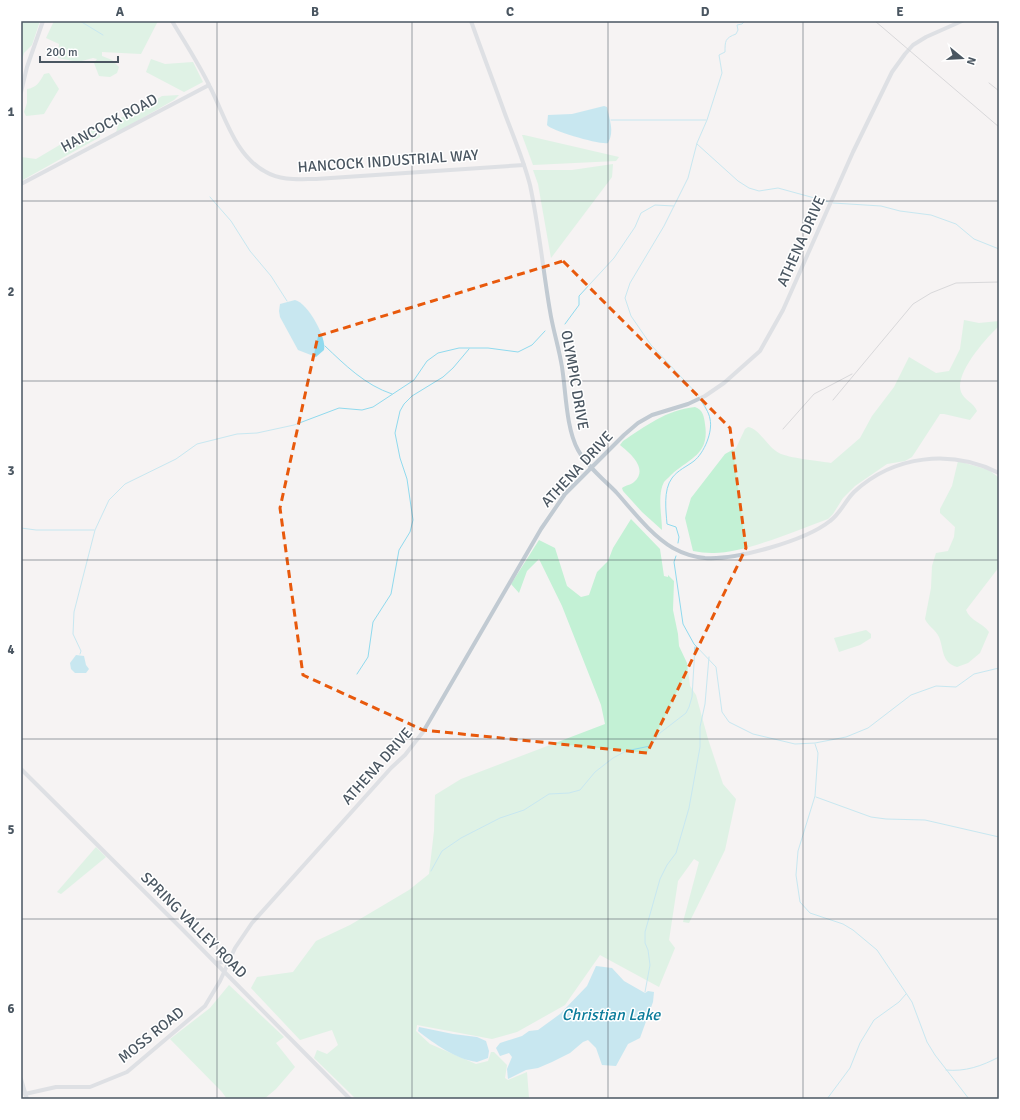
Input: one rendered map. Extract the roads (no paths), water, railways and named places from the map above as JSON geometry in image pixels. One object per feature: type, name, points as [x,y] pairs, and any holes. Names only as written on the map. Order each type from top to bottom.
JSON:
[{"type":"street","points":[[21,92],[27,67],[43,21]]},
{"type":"street","name":"HANCOCK INDUSTRIAL WAY","points":[[172,21],[209,84],[245,155],[257,167],[278,177],[290,179],[316,179],[524,165]]},
{"type":"street","name":"OLYMPIC DRIVE","points":[[470,21],[524,165],[532,196],[550,313],[562,366],[572,434],[579,452],[591,467],[655,533],[672,547],[686,554],[702,558],[722,557],[753,551],[805,535],[832,520],[847,500],[860,487],[898,465],[927,459],[948,459],[964,461],[999,473]]},
{"type":"street","name":"ATHENA DRIVE","points":[[224,972],[242,936],[268,904],[391,768],[405,756],[423,732],[548,518],[565,494],[591,467],[638,423],[652,416],[688,404],[705,396],[724,383],[760,351],[783,310],[853,152],[892,72],[913,46],[926,37],[962,21]]},
{"type":"street","name":"HANCOCK ROAD","points":[[21,184],[209,84]]},
{"type":"street","name":"SPRING VALLEY ROAD","points":[[21,769],[350,1099]]},
{"type":"street","points":[[216,963],[224,962],[231,958]]},
{"type":"street","name":"MOSS ROAD","points":[[26,1097],[56,1086],[90,1087],[127,1072],[205,1006],[224,972]]},
{"type":"street","points":[[220,981],[225,979],[233,980]]},
{"type":"street","points":[[21,1079],[26,1097]]},
{"type":"water","points":[[604,106],[607,107],[611,125],[611,134],[608,143],[596,142],[576,137],[558,131],[547,125],[548,115],[572,114]]},
{"type":"water","points":[[295,300],[305,307],[311,314],[323,338],[324,350],[316,357],[298,350],[280,317],[280,304]]},
{"type":"water","points":[[76,655],[84,656],[86,665],[89,669],[86,673],[75,673],[71,669],[70,663]]},
{"type":"water","name":"Christian Lake","points":[[596,966],[612,968],[624,981],[645,993],[648,991],[654,992],[653,1002],[640,1038],[628,1044],[616,1066],[602,1065],[596,1048],[588,1040],[583,1042],[570,1053],[552,1062],[538,1068],[526,1070],[508,1079],[507,1069],[512,1057],[509,1053],[500,1056],[496,1048],[500,1043],[522,1036],[529,1031],[538,1030],[560,1014],[587,986]]},
{"type":"water","points":[[419,1027],[477,1037],[486,1041],[489,1051],[488,1058],[477,1062],[461,1058],[438,1046],[418,1031]]},
{"type":"waterway","points":[[80,21],[103,35]]},
{"type":"waterway","points":[[699,396],[651,345],[631,316],[625,298],[630,283],[664,226],[688,178],[697,143],[707,120],[722,73],[719,55],[725,52],[726,40],[736,34],[738,30],[737,25],[742,24],[745,21]]},
{"type":"waterway","points":[[611,120],[706,120]]},
{"type":"waterway","points":[[697,144],[738,181],[749,188],[759,191],[778,188],[829,202]]},
{"type":"waterway","points":[[210,197],[231,221],[250,251],[271,276],[287,301]]},
{"type":"waterway","points":[[833,203],[881,206],[900,211],[931,215],[956,224],[974,239],[999,249]]},
{"type":"waterway","points":[[565,324],[579,305],[579,296],[614,258],[635,227],[641,213],[655,205],[674,206]]},
{"type":"waterway","points":[[80,654],[81,651],[73,634],[74,612],[95,530],[109,500],[125,484],[176,459],[197,444],[237,434],[257,433],[294,425],[339,408],[362,410],[373,407],[414,380],[427,361],[438,353],[459,348],[488,348],[518,352],[532,345],[545,331]]},
{"type":"waterway","points":[[325,346],[364,380],[392,394]]},
{"type":"waterway","points":[[357,674],[368,657],[373,622],[391,594],[399,550],[410,532],[413,520],[407,479],[400,458],[395,433],[400,411],[404,404],[412,396],[443,377],[453,368],[469,349]]},
{"type":"waterway","points":[[678,543],[679,537],[676,527],[667,524],[666,494],[669,483],[674,475],[694,461],[701,453],[707,442],[711,424],[708,411],[701,400]]},
{"type":"waterway","points":[[21,528],[36,530],[94,530]]},
{"type":"waterway","points":[[676,556],[674,562],[683,624],[694,644],[716,667],[722,712],[729,722],[753,734],[795,744],[815,743],[846,737],[868,728],[911,695],[936,686],[956,687],[974,674],[999,668]]},
{"type":"waterway","points":[[431,871],[442,851],[461,838],[500,818],[524,810],[549,794],[569,793],[580,790],[595,772],[613,758],[626,751],[650,746],[660,733],[686,713],[689,707],[692,697],[695,647]]},
{"type":"waterway","points":[[645,992],[650,965],[648,950],[645,943],[645,932],[660,879],[667,865],[676,853],[689,808],[700,747],[700,727],[705,704],[709,657]]},
{"type":"waterway","points":[[815,744],[818,753],[815,796],[798,851],[796,875],[800,902],[810,913],[843,924],[853,930],[877,950],[912,1002],[927,1042],[935,1055],[969,1099]]},
{"type":"waterway","points":[[816,797],[871,817],[925,820],[999,837]]},
{"type":"waterway","points":[[827,1099],[850,1068],[860,1043],[874,1020],[899,1002],[906,994]]},
{"type":"waterway","points":[[946,1070],[973,1068],[999,1057]]},
{"type":"railway","points":[[875,21],[999,127]]},
{"type":"railway","points":[[989,83],[999,91]]},
{"type":"railway","points":[[833,400],[913,304],[931,293],[956,283],[999,282]]},
{"type":"railway","points":[[783,429],[814,394],[852,374]]}]
